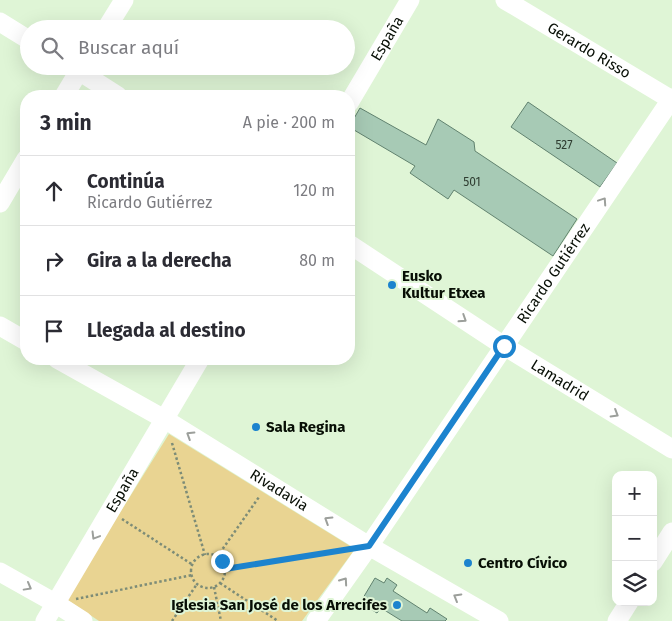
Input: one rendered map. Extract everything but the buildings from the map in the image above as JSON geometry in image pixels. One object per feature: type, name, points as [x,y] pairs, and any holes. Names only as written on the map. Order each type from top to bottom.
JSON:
[{"type":"street","points":[[112,20],[124,0]]},
{"type":"street","name":"España","points":[[355,93],[410,0]]},
{"type":"street","name":"Gerardo Risso","points":[[505,0],[672,99]]},
{"type":"street","points":[[0,22],[20,34]]},
{"type":"street","points":[[67,90],[74,75]]},
{"type":"street","points":[[87,75],[109,90]]},
{"type":"street","name":"Ricardo Gutiérrez","points":[[316,621],[369,546],[672,99]]},
{"type":"street","points":[[0,204],[20,169]]},
{"type":"street","name":"Lamadrid","points":[[355,248],[504,346],[672,449]]},
{"type":"street","points":[[0,326],[20,338]]},
{"type":"street","name":"Rivadavia","points":[[69,365],[166,420],[369,546],[499,621]]},
{"type":"street","name":"España","points":[[44,621],[166,420],[197,365]]},
{"type":"street","points":[[654,561],[672,532]]},
{"type":"street","points":[[0,572],[83,621]]},
{"type":"street","points":[[617,621],[626,606]]},
{"type":"path","points":[[166,420],[205,555]]},
{"type":"path","points":[[217,557],[269,484]]},
{"type":"path","points":[[111,511],[192,565]]},
{"type":"path","points":[[225,569],[345,550]]},
{"type":"path","points":[[205,555],[217,557],[222,561],[225,569],[224,577],[220,583],[214,587],[207,588],[198,584],[192,576],[192,565],[197,559],[205,555]]},
{"type":"path","points":[[55,603],[192,576]]},
{"type":"path","points":[[220,583],[278,621]]},
{"type":"path","points":[[172,621],[198,584]]},
{"type":"path","points":[[214,587],[221,621]]},
{"type":"shaded area","points":[[169,434],[355,549],[302,621],[99,621],[66,599]]},
{"type":"place","name":"Eusko Kultur Etxea","points":[[392,285]]},
{"type":"place","name":"Sala Regina","points":[[256,427]]},
{"type":"place","name":"Centro Cívico","points":[[468,563]]},
{"type":"place","name":"Iglesia San José de los Arrecifes","points":[[397,605]]},
{"type":"route","points":[[222,561],[225,569],[369,546],[504,346]]}]
